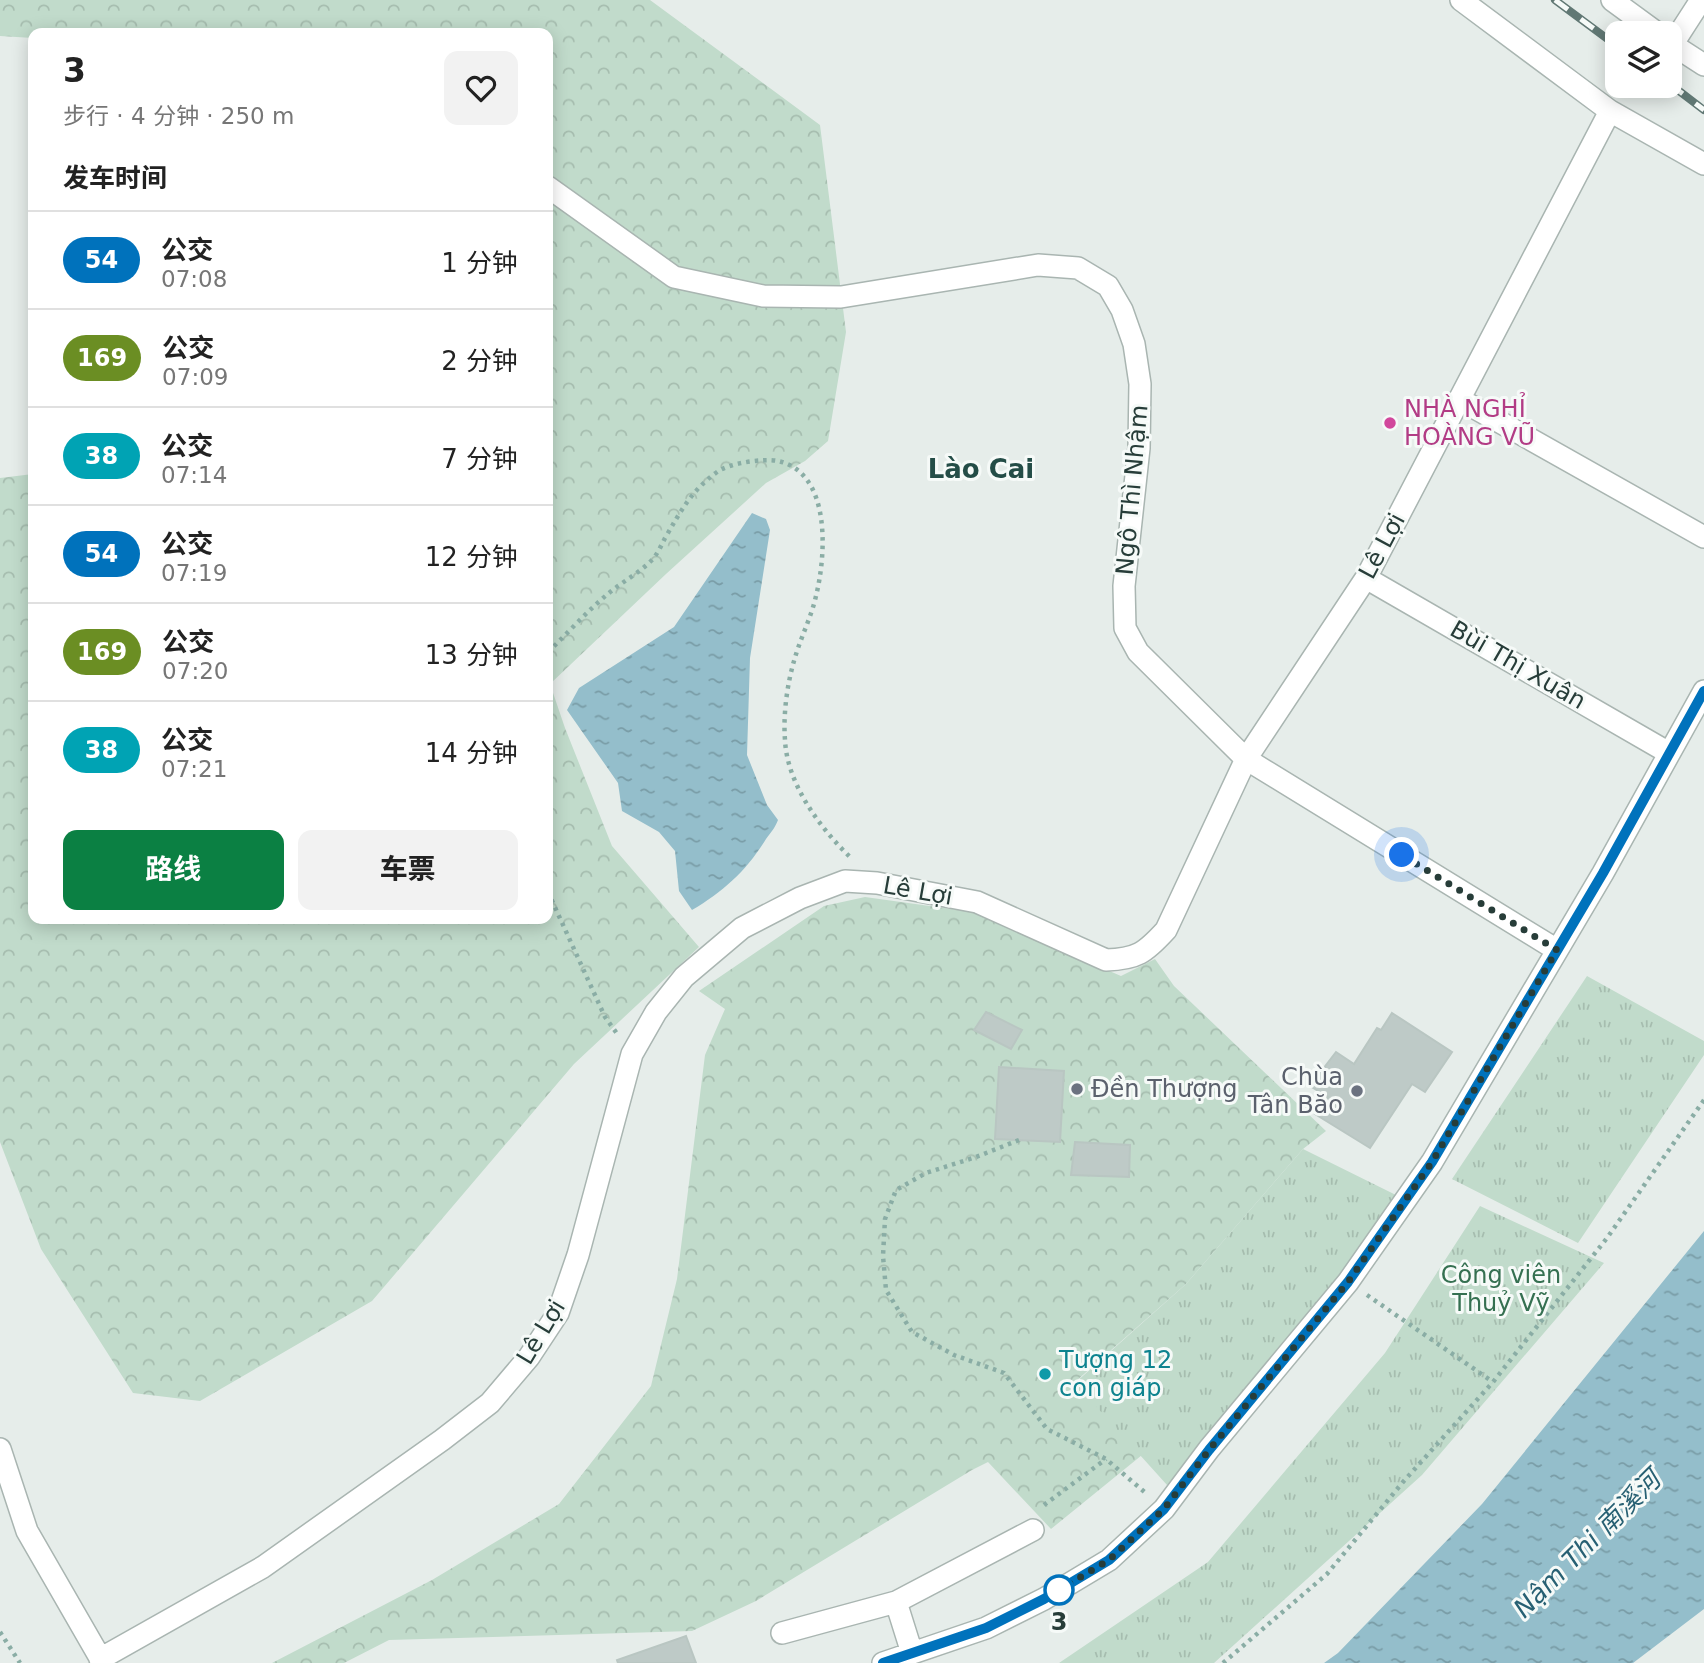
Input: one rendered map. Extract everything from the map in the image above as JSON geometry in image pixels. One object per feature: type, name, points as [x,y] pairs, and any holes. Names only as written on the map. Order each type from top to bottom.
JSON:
[{"type":"street","points":[[1461,0],[1610,111],[1704,164]]},
{"type":"street","points":[[1612,0],[1640,21]]},
{"type":"street","points":[[1682,22],[1701,0]]},
{"type":"street","points":[[1682,51],[1704,65]]},
{"type":"street","name":"Lê Lợi","points":[[101,1661],[263,1567],[490,1403],[529,1357],[558,1313],[579,1255],[632,1054],[656,1012],[684,977],[742,928],[800,898],[845,881],[877,883],[977,902],[1106,960],[1129,959],[1151,947],[1166,930],[1246,760],[1366,578],[1610,111]]},
{"type":"street","name":"Ngô Thì Nhậm","points":[[553,191],[674,277],[762,296],[841,297],[1038,265],[1078,268],[1108,286],[1122,310],[1134,344],[1140,384],[1139,447],[1124,586],[1125,628],[1138,652],[1246,760],[1557,950]]},
{"type":"street","points":[[1459,399],[1704,537]]},
{"type":"street","name":"Bùi Thị Xuân","points":[[1366,578],[1669,753]]},
{"type":"street","points":[[883,1663],[986,1628],[1044,1599],[1109,1560],[1164,1509],[1209,1450],[1348,1282],[1432,1162],[1557,950],[1704,691]]},
{"type":"street","points":[[0,1449],[27,1531],[101,1661]]},
{"type":"street","points":[[782,1633],[896,1602],[1033,1530]]},
{"type":"street","points":[[896,1602],[912,1653]]},
{"type":"path","points":[[553,647],[607,595],[652,560],[693,491],[720,470],[748,462],[771,460],[784,463],[800,472],[818,503],[823,526],[823,557],[816,597],[793,663],[784,739],[789,769],[813,811],[839,847],[877,883]]},
{"type":"path","points":[[553,902],[605,1017],[632,1054]]},
{"type":"path","points":[[1223,1663],[1327,1574],[1403,1482],[1493,1382],[1607,1238],[1704,1100]]},
{"type":"path","points":[[1019,1140],[926,1173],[896,1190],[885,1219],[883,1256],[886,1290],[912,1332],[954,1355],[1004,1373],[1046,1429],[1106,1459],[1164,1509]]},
{"type":"path","points":[[1348,1282],[1493,1382]]},
{"type":"path","points":[[1044,1505],[1106,1459]]},
{"type":"path","points":[[0,1632],[20,1663]]},
{"type":"green space","points":[[0,0],[650,0],[820,125],[846,332],[828,441],[805,461],[766,483],[553,681],[553,28],[28,28],[28,38],[0,36]]},
{"type":"green space","points":[[28,475],[28,924],[553,924],[553,693],[612,846],[699,947],[574,1064],[372,1301],[200,1401],[133,1393],[41,1249],[0,1142],[0,478]]},
{"type":"green space","points":[[865,897],[973,912],[1121,976],[1155,959],[1174,986],[1326,1131],[1303,1149],[1186,1284],[1075,1382],[1142,1455],[1051,1529],[988,1462],[756,1601],[692,1631],[389,1640],[344,1663],[272,1663],[432,1580],[559,1504],[651,1386],[677,1279],[705,1055],[725,1009],[699,991],[824,906]]},
{"type":"green space","points":[[1587,976],[1704,1041],[1704,1055],[1578,1243],[1452,1179]]},
{"type":"green space","points":[[1303,1149],[1402,1198],[1211,1452],[1167,1485],[1075,1383],[1186,1284]]},
{"type":"green space","name":"Công viên Thuỷ Vỹ","points":[[1480,1206],[1604,1263],[1422,1475],[1214,1663],[1059,1663],[1208,1562],[1385,1353]]},
{"type":"water","points":[[752,513],[766,519],[770,530],[750,658],[747,755],[767,805],[778,820],[742,871],[724,888],[692,910],[679,891],[675,851],[659,832],[622,811],[618,783],[567,710],[579,688],[674,627]]},
{"type":"water","name":"Nậm Thi 南溪河","points":[[1704,1231],[1704,1609],[1633,1663],[1324,1663],[1338,1653],[1482,1504]]},
{"type":"building","points":[[986,1012],[1022,1030],[1011,1049],[974,1030]]},
{"type":"building","points":[[1392,1013],[1452,1052],[1425,1092],[1412,1084],[1370,1148],[1315,1114],[1328,1097],[1310,1086],[1336,1052],[1354,1064],[1377,1028],[1381,1030]]},
{"type":"building","points":[[999,1067],[1064,1071],[1060,1142],[995,1139]]},
{"type":"building","points":[[1075,1142],[1130,1145],[1129,1177],[1071,1175]]},
{"type":"building","points":[[686,1636],[696,1663],[618,1663],[617,1660]]},
{"type":"railway","points":[[1555,0],[1605,37]]},
{"type":"railway","points":[[1682,93],[1704,110]]},
{"type":"bus line","name":"54","points":[[883,1663],[986,1628],[1044,1599],[1109,1560],[1164,1509],[1209,1450],[1348,1282],[1432,1162],[1603,873],[1704,691]]},
{"type":"place","name":"NHÀ NGHỈ HOÀNG VŨ","points":[[1390,423]]},
{"type":"place","name":"Đền Thượng","points":[[1077,1089]]},
{"type":"place","name":"Chùa Tân Băo","points":[[1357,1091]]},
{"type":"place","name":"Tượng 12 con giáp","points":[[1045,1374]]},
{"type":"place","name":"3","points":[[1059,1590]]},
{"type":"district","name":"Lào Cai","points":[[981,469]]},
{"type":"route","points":[[1059,1590],[1109,1560],[1164,1509],[1209,1450],[1348,1282],[1432,1162],[1557,950],[1402,855]]}]
